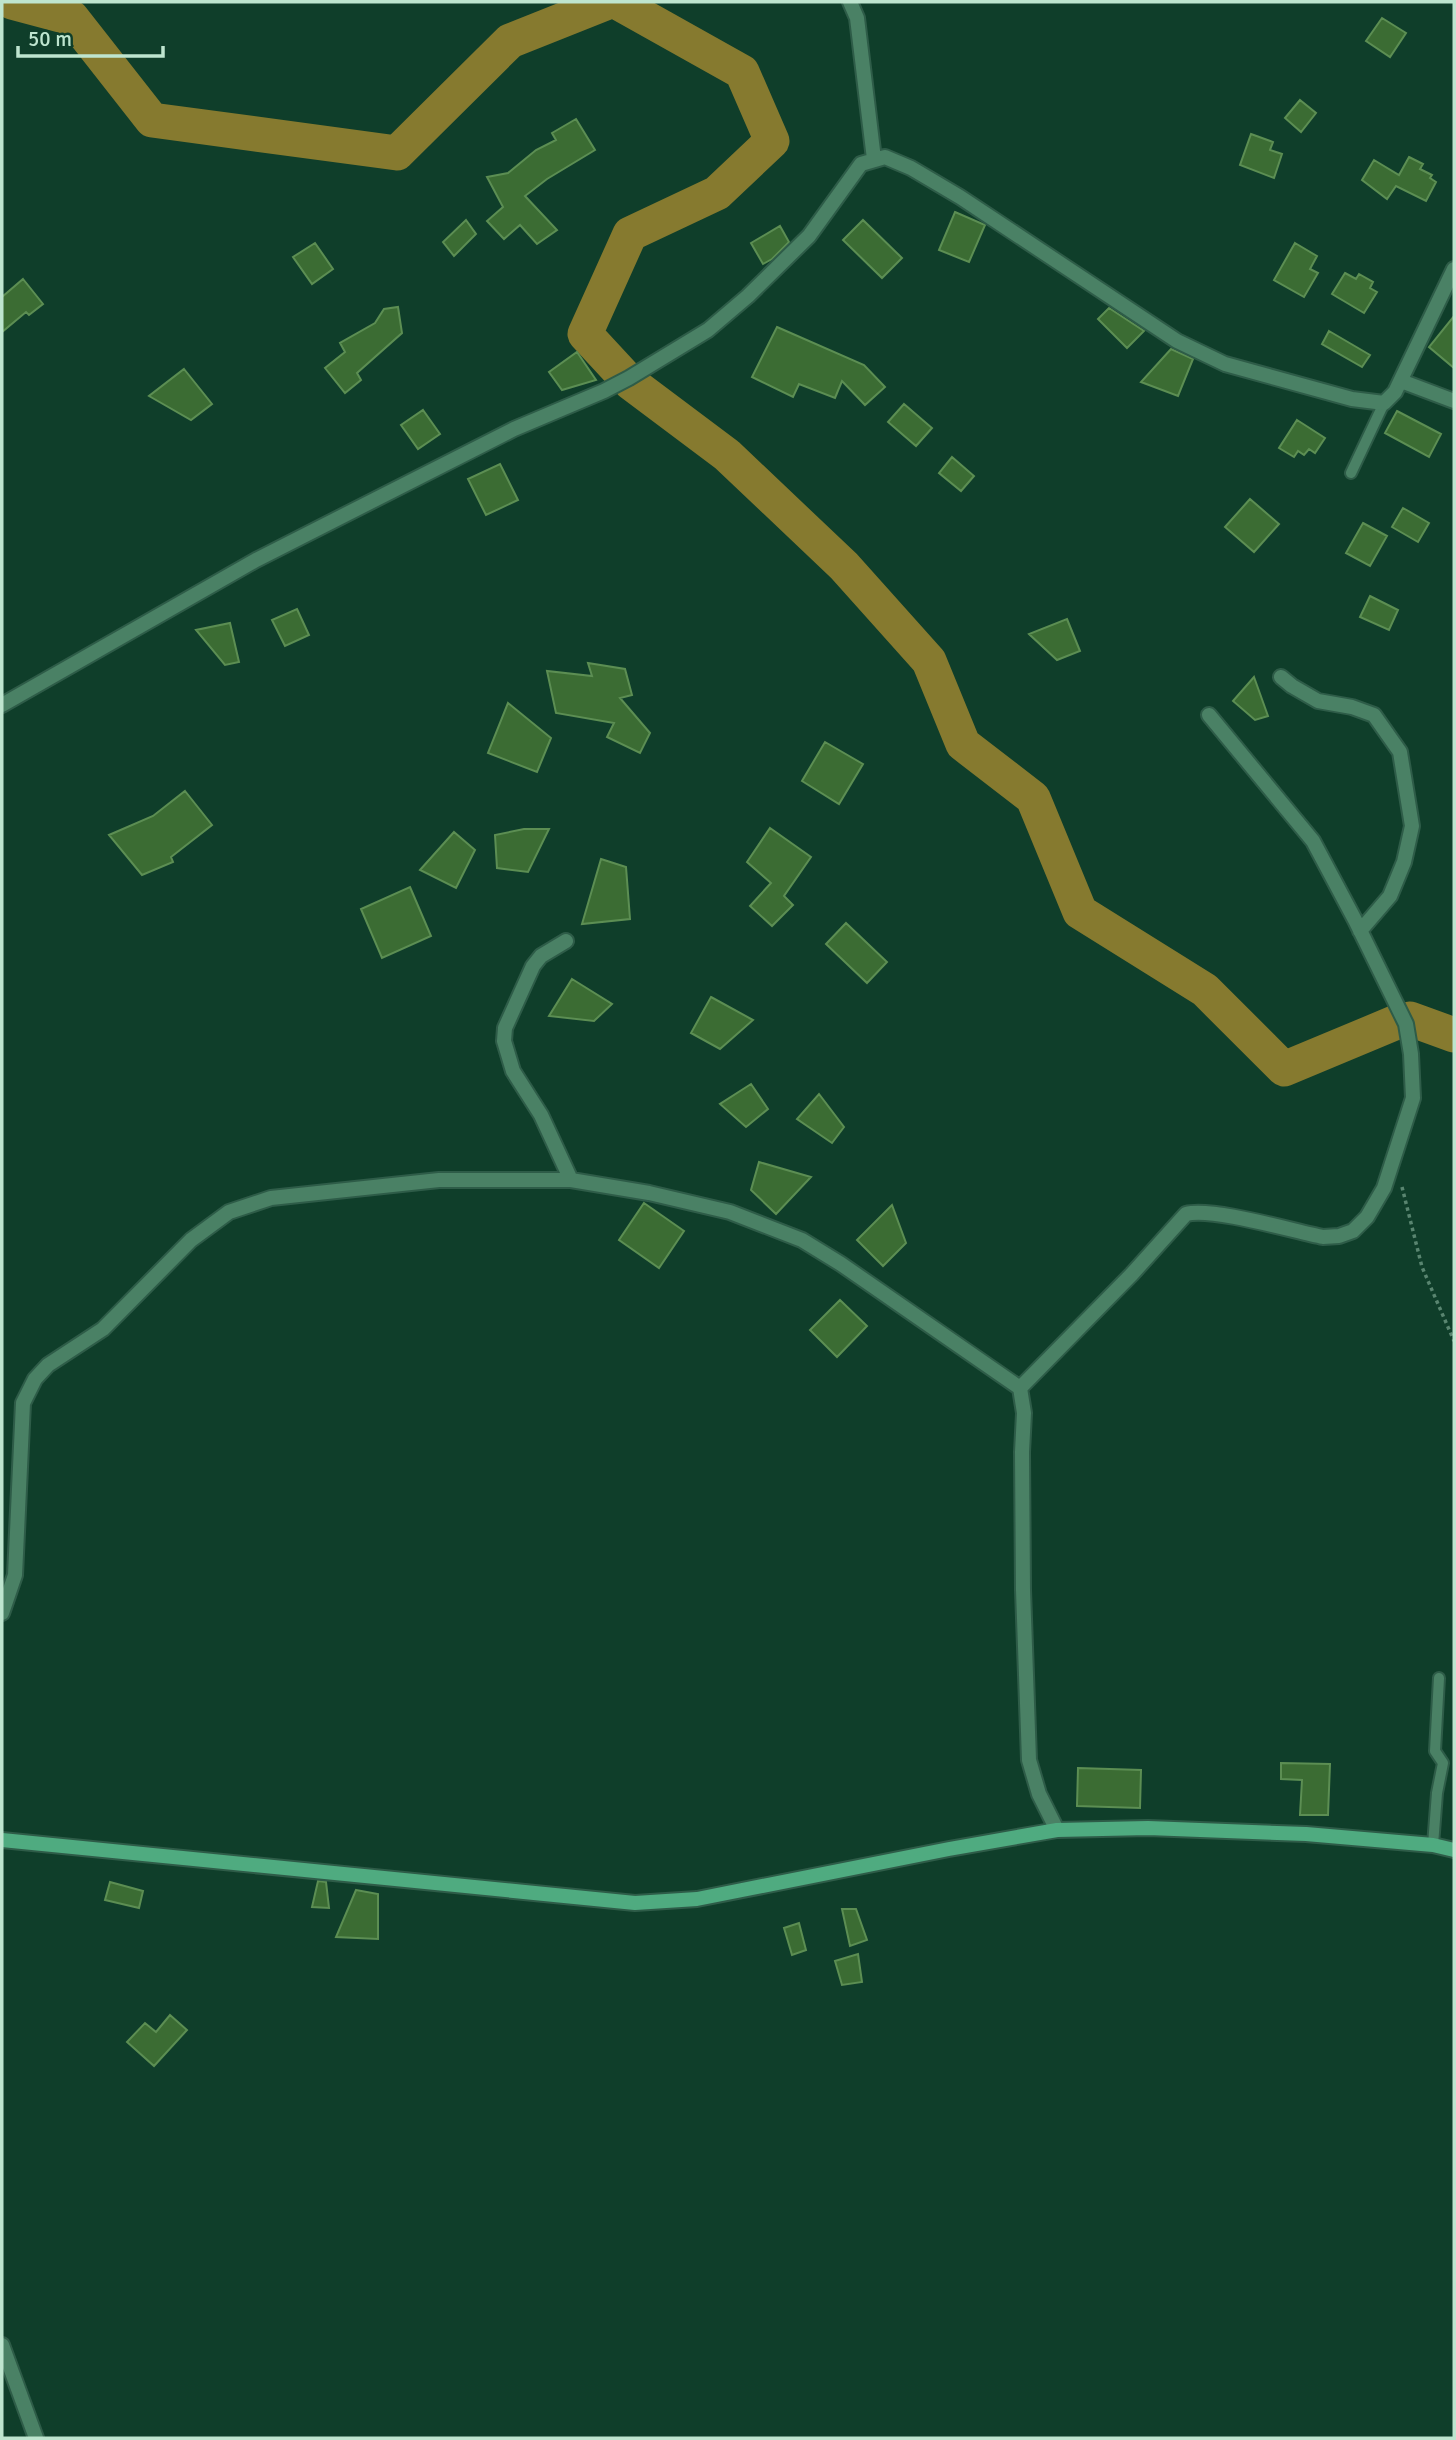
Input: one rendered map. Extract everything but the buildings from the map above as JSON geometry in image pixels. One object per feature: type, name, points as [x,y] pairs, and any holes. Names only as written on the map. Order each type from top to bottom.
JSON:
[{"type":"street","points":[[850,2],[857,18],[874,159]]},
{"type":"street","points":[[2,705],[256,560],[514,429],[629,379],[708,330],[748,296],[809,236],[861,164],[874,159],[885,158],[911,168],[960,197],[1177,341],[1225,364],[1352,400],[1384,402],[1395,392],[1454,269]]},
{"type":"street","points":[[1401,381],[1454,401]]},
{"type":"street","points":[[1281,677],[1292,687],[1318,702],[1352,707],[1374,715],[1400,752],[1412,826],[1404,862],[1390,896],[1360,931]]},
{"type":"street","points":[[1020,1388],[1132,1275],[1186,1214],[1205,1212],[1323,1237],[1339,1236],[1353,1231],[1367,1217],[1384,1188],[1413,1098],[1406,1024],[1360,931],[1312,841],[1209,715]]},
{"type":"street","points":[[566,941],[541,956],[533,966],[505,1028],[504,1041],[513,1071],[541,1115],[571,1180]]},
{"type":"street","points":[[2,1613],[15,1575],[23,1403],[27,1391],[48,1365],[103,1329],[182,1249],[212,1223],[229,1212],[271,1198],[439,1180],[571,1180],[649,1193],[730,1212],[802,1240],[1020,1388],[1024,1413],[1023,1590],[1029,1760],[1039,1794],[1057,1830]]},
{"type":"street","points":[[2,1840],[635,1903],[697,1899],[1057,1830],[1148,1828],[1306,1834],[1433,1845],[1454,1850]]},
{"type":"street","points":[[2,2345],[36,2438]]},
{"type":"lane","points":[[1351,473],[1384,402]]},
{"type":"lane","points":[[1433,1845],[1437,1793],[1443,1763],[1435,1751],[1438,1678]]},
{"type":"path","points":[[1395,1154],[1422,1267],[1454,1341]]},
{"type":"waterway","points":[[12,2],[72,18],[152,120],[397,153],[510,41],[608,2]]},
{"type":"waterway","points":[[617,2],[742,72],[772,141],[717,193],[630,234],[585,334],[623,375]]},
{"type":"waterway","points":[[631,383],[727,455],[844,566],[929,661],[963,744],[1033,798],[1080,912],[1205,990],[1284,1069],[1399,1021]]},
{"type":"waterway","points":[[1410,1019],[1454,1035]]}]
